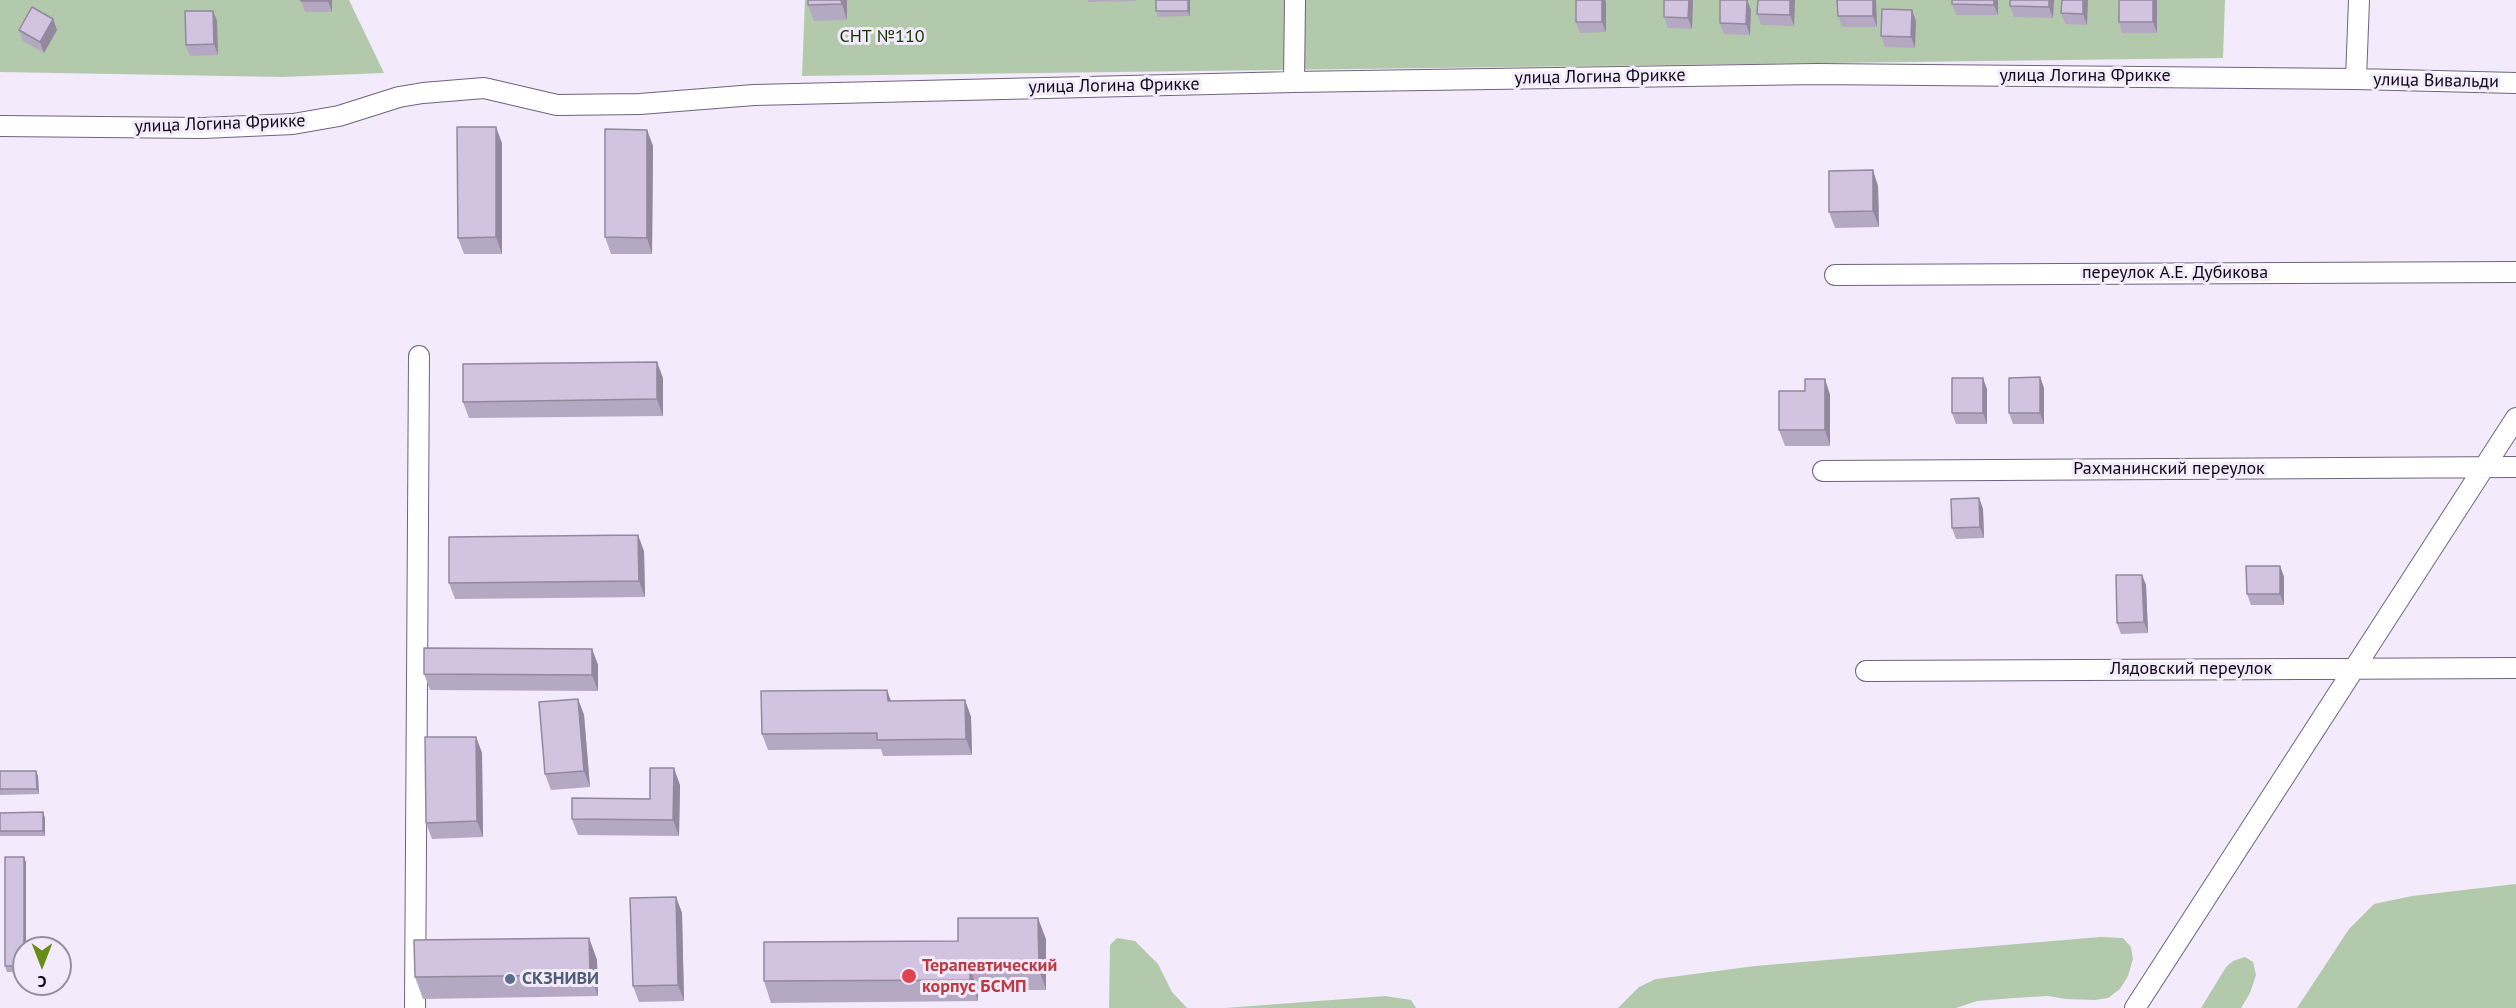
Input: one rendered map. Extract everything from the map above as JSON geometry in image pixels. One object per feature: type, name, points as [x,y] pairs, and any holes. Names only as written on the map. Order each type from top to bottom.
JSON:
[{"type":"street","points":[[1294,82],[1295,0]]},
{"type":"street","points":[[2356,79],[2359,0]]},
{"type":"street","name":"улица Логина Фрикке","points":[[0,126],[203,128],[293,124],[339,116],[399,97],[484,88],[557,105],[640,104],[754,95],[1294,82],[1817,74],[2234,76],[2356,79]]},
{"type":"street","name":"улица Вивальди","points":[[2356,79],[2516,82]]},
{"type":"street","name":"переулок А.Е. Дубикова","points":[[1835,275],[2516,272]]},
{"type":"street","points":[[415,1008],[419,356]]},
{"type":"street","points":[[2135,1008],[2516,418]]},
{"type":"street","name":"Рахманинский переулок","points":[[1823,471],[2516,467]]},
{"type":"street","name":"Лядовский переулок","points":[[1866,671],[2516,668]]},
{"type":"green space","points":[[0,0],[349,0],[384,73],[282,77],[0,72]]},
{"type":"green space","name":"СНТ №110","points":[[805,0],[2225,0],[2223,58],[802,76]]},
{"type":"green space","points":[[2516,884],[2516,1008],[2297,1008],[2349,929],[2374,904],[2412,896]]},
{"type":"green space","points":[[2100,937],[2123,938],[2131,947],[2133,959],[2128,976],[2120,989],[2108,998],[2095,1000],[2048,996],[1977,1001],[1956,1008],[1618,1008],[1639,987],[1656,979],[1755,966]]},
{"type":"green space","points":[[1117,938],[1135,941],[1158,964],[1172,992],[1187,1008],[1109,1008],[1110,945]]},
{"type":"green space","points":[[2245,957],[2253,962],[2256,975],[2250,993],[2241,1008],[2201,1008],[2226,967],[2233,961]]},
{"type":"green space","points":[[1385,996],[1411,1000],[1416,1008],[1225,1008]]},
{"type":"building","points":[[328,0],[328,1],[301,1]]},
{"type":"building","points":[[808,0],[841,0],[842,4],[808,5]]},
{"type":"building","points":[[1156,0],[1188,0],[1188,11],[1156,11]]},
{"type":"building","points":[[1576,0],[1602,0],[1602,22],[1576,22]]},
{"type":"building","points":[[1664,0],[1689,0],[1688,18],[1664,17]]},
{"type":"building","points":[[1720,0],[1747,0],[1746,24],[1720,23]]},
{"type":"building","points":[[1758,0],[1790,0],[1790,15],[1757,14]]},
{"type":"building","points":[[1837,0],[1873,0],[1873,16],[1838,16]]},
{"type":"building","points":[[1952,0],[1994,0],[1994,5],[1952,4]]},
{"type":"building","points":[[2010,0],[2049,0],[2049,7],[2010,6]]},
{"type":"building","points":[[2062,0],[2083,0],[2083,14],[2061,13]]},
{"type":"building","points":[[2119,0],[2153,0],[2153,22],[2119,22]]},
{"type":"building","points":[[32,7],[53,19],[40,42],[19,30]]},
{"type":"building","points":[[1882,9],[1912,10],[1911,37],[1881,36]]},
{"type":"building","points":[[185,11],[213,11],[214,44],[186,45]]},
{"type":"building","points":[[457,127],[496,127],[496,237],[458,238]]},
{"type":"building","points":[[605,129],[647,130],[647,238],[605,237]]},
{"type":"building","points":[[1873,170],[1873,211],[1829,212],[1829,171]]},
{"type":"building","points":[[657,362],[657,399],[463,402],[463,364]]},
{"type":"building","points":[[2040,377],[2040,413],[2009,413],[2009,378]]},
{"type":"building","points":[[1952,378],[1983,378],[1983,413],[1952,413]]},
{"type":"building","points":[[1805,379],[1825,379],[1825,430],[1779,430],[1779,391],[1805,391]]},
{"type":"building","points":[[1979,498],[1980,527],[1952,528],[1951,499]]},
{"type":"building","points":[[638,535],[639,581],[449,583],[449,537]]},
{"type":"building","points":[[2246,566],[2280,566],[2280,594],[2247,594]]},
{"type":"building","points":[[2116,575],[2142,575],[2144,622],[2117,623]]},
{"type":"building","points":[[424,648],[592,649],[592,675],[424,674]]},
{"type":"building","points":[[887,690],[888,701],[965,700],[966,739],[877,740],[877,733],[762,734],[761,691]]},
{"type":"building","points":[[578,699],[584,771],[545,774],[539,702]]},
{"type":"building","points":[[425,737],[476,737],[477,821],[426,823]]},
{"type":"building","points":[[650,768],[674,768],[673,820],[572,819],[572,798],[650,799]]},
{"type":"building","points":[[0,771],[36,771],[37,789],[0,789]]},
{"type":"building","points":[[43,812],[43,831],[0,831],[0,813]]},
{"type":"building","points":[[5,857],[24,857],[24,936],[12,936],[12,966],[5,966]]},
{"type":"building","points":[[676,897],[678,985],[633,986],[630,898]]},
{"type":"building","points":[[958,918],[1038,918],[1039,969],[970,969],[970,980],[764,981],[764,942],[958,941]]},
{"type":"building","points":[[589,938],[590,975],[415,977],[414,940]]},
{"type":"place","name":"Терапевтический корпус БСМП","points":[[909,976]]},
{"type":"place","name":"СКЗНИВИ","points":[[510,979]]}]
